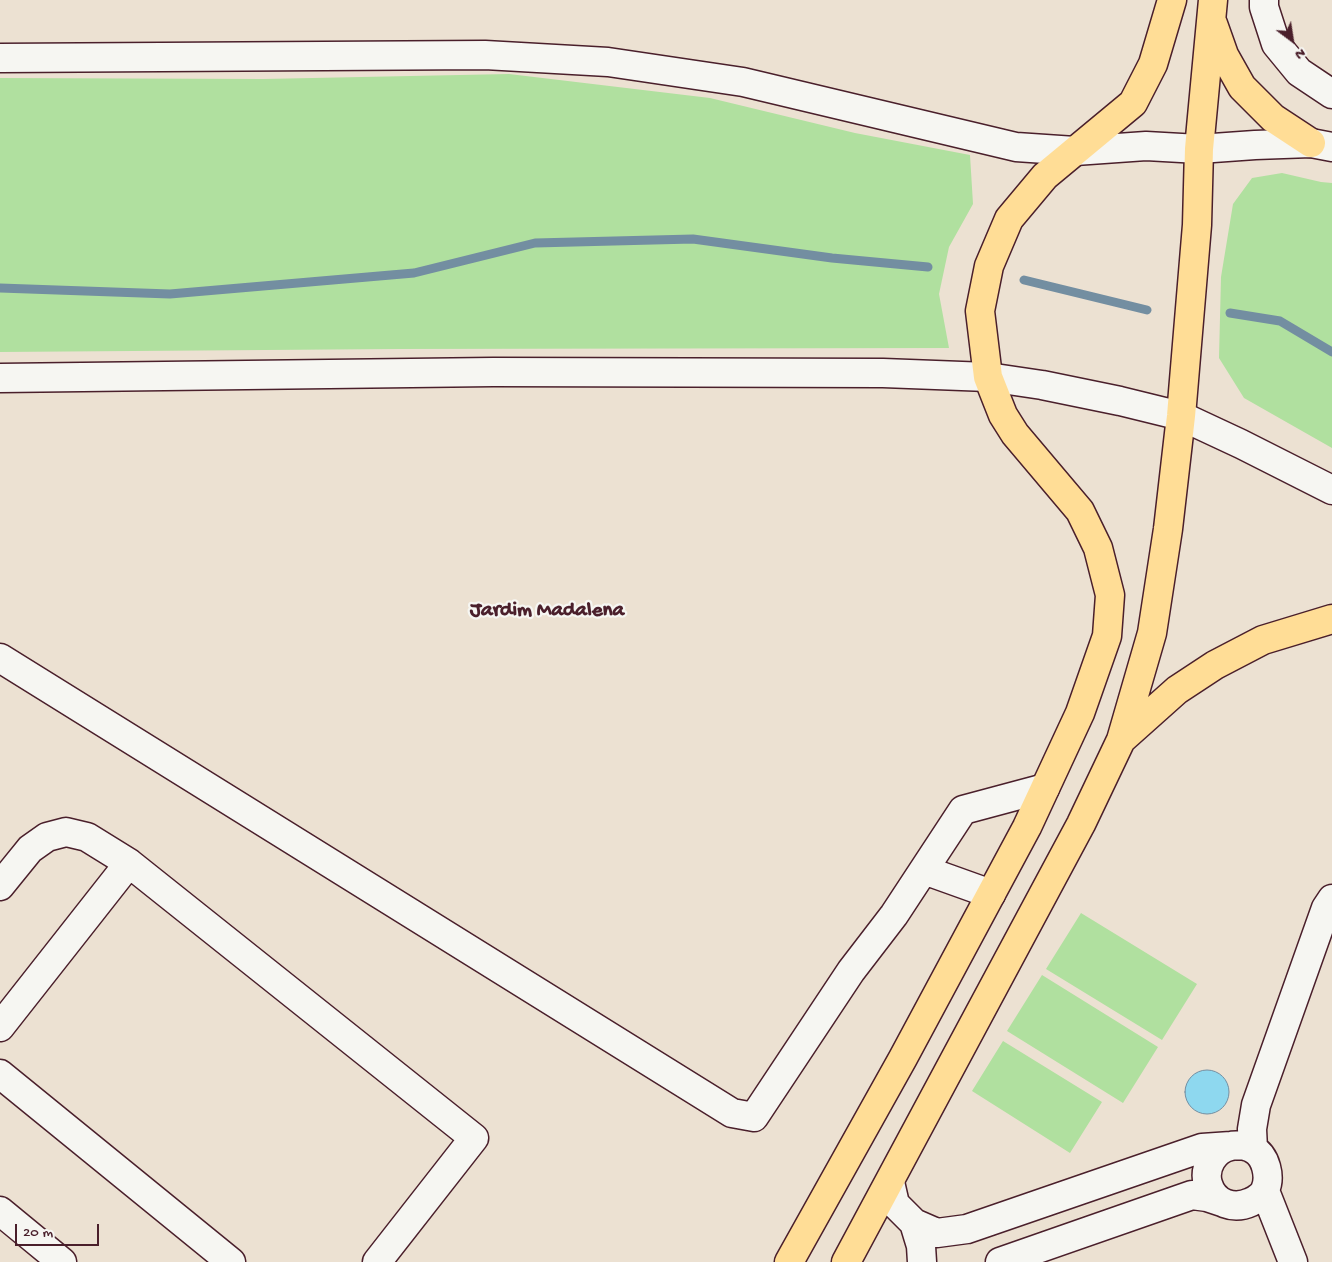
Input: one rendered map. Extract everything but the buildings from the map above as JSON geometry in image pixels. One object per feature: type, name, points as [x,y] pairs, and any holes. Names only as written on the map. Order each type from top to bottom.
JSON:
[{"type":"main road","points":[[789,1262],[903,1058],[1027,827],[1080,713],[1107,636],[1110,595],[1098,548],[1080,511],[1015,434],[1003,415],[988,377],[980,311],[989,266],[1009,219],[1045,176],[1133,103],[1153,64],[1172,0]]},
{"type":"main road","points":[[1212,8],[1224,55],[1242,87],[1273,118],[1321,145]]},
{"type":"main road","points":[[846,1262],[1081,824],[1121,740],[1152,633],[1168,529],[1181,416],[1197,225],[1199,149],[1212,8]]},
{"type":"main road","points":[[1121,740],[1177,690],[1215,665],[1263,640],[1332,619]]},
{"type":"street","points":[[1264,0],[1264,7],[1276,44],[1298,72],[1332,94]]},
{"type":"street","points":[[0,58],[485,55],[608,62],[743,82],[1016,147],[1075,151],[1146,146],[1199,149],[1255,144],[1321,145]]},
{"type":"street","points":[[0,378],[494,372],[883,373],[988,377],[1042,385],[1181,416],[1332,490]]},
{"type":"street","points":[[0,658],[732,1114],[754,1117],[850,971],[894,915],[963,810],[1045,788]]},
{"type":"street","points":[[0,886],[30,849],[47,837],[66,832],[87,837],[129,863],[474,1138],[377,1262]]},
{"type":"street","points":[[0,1027],[129,863]]},
{"type":"street","points":[[924,870],[991,894]]},
{"type":"street","points":[[1242,1147],[1252,1129],[1256,1105],[1326,908],[1332,899]]},
{"type":"street","points":[[0,1074],[232,1262]]},
{"type":"street","points":[[890,1182],[895,1204],[914,1223],[937,1233],[967,1229],[1202,1148],[1242,1147],[1262,1158],[1266,1167],[1268,1177],[1265,1191],[1293,1262]]},
{"type":"street","points":[[1222,1202],[1212,1194],[1208,1184],[1206,1173],[1209,1164],[1221,1149],[1242,1147]]},
{"type":"street","points":[[1000,1262],[1192,1195],[1207,1197],[1232,1206],[1242,1206],[1256,1199],[1265,1191]]},
{"type":"street","points":[[0,1211],[62,1262]]},
{"type":"street","points":[[914,1223],[921,1246],[922,1262]]},
{"type":"green space","points":[[509,74],[710,98],[855,133],[970,155],[973,204],[949,247],[939,294],[949,348],[0,352],[0,78],[263,79]]},
{"type":"green space","points":[[1282,173],[1332,183],[1332,448],[1244,398],[1219,358],[1221,277],[1233,204],[1252,178]]},
{"type":"green space","points":[[1081,913],[1197,984],[1162,1040],[1046,969]]},
{"type":"green space","points":[[1042,975],[1158,1047],[1123,1103],[1007,1031]]},
{"type":"green space","points":[[1003,1041],[1102,1102],[1070,1153],[972,1091]]},
{"type":"water","points":[[1211,1070],[1223,1076],[1228,1083],[1228,1101],[1223,1108],[1216,1113],[1203,1114],[1195,1111],[1188,1104],[1185,1088],[1188,1080],[1195,1073]]},
{"type":"waterway","points":[[0,288],[170,294],[414,273],[535,243],[693,239],[832,258],[928,267]]},
{"type":"waterway","points":[[1024,280],[1147,310]]},
{"type":"waterway","points":[[1230,313],[1280,321],[1332,352]]},
{"type":"district","name":"Jardim Madalena","points":[[547,612]]}]
